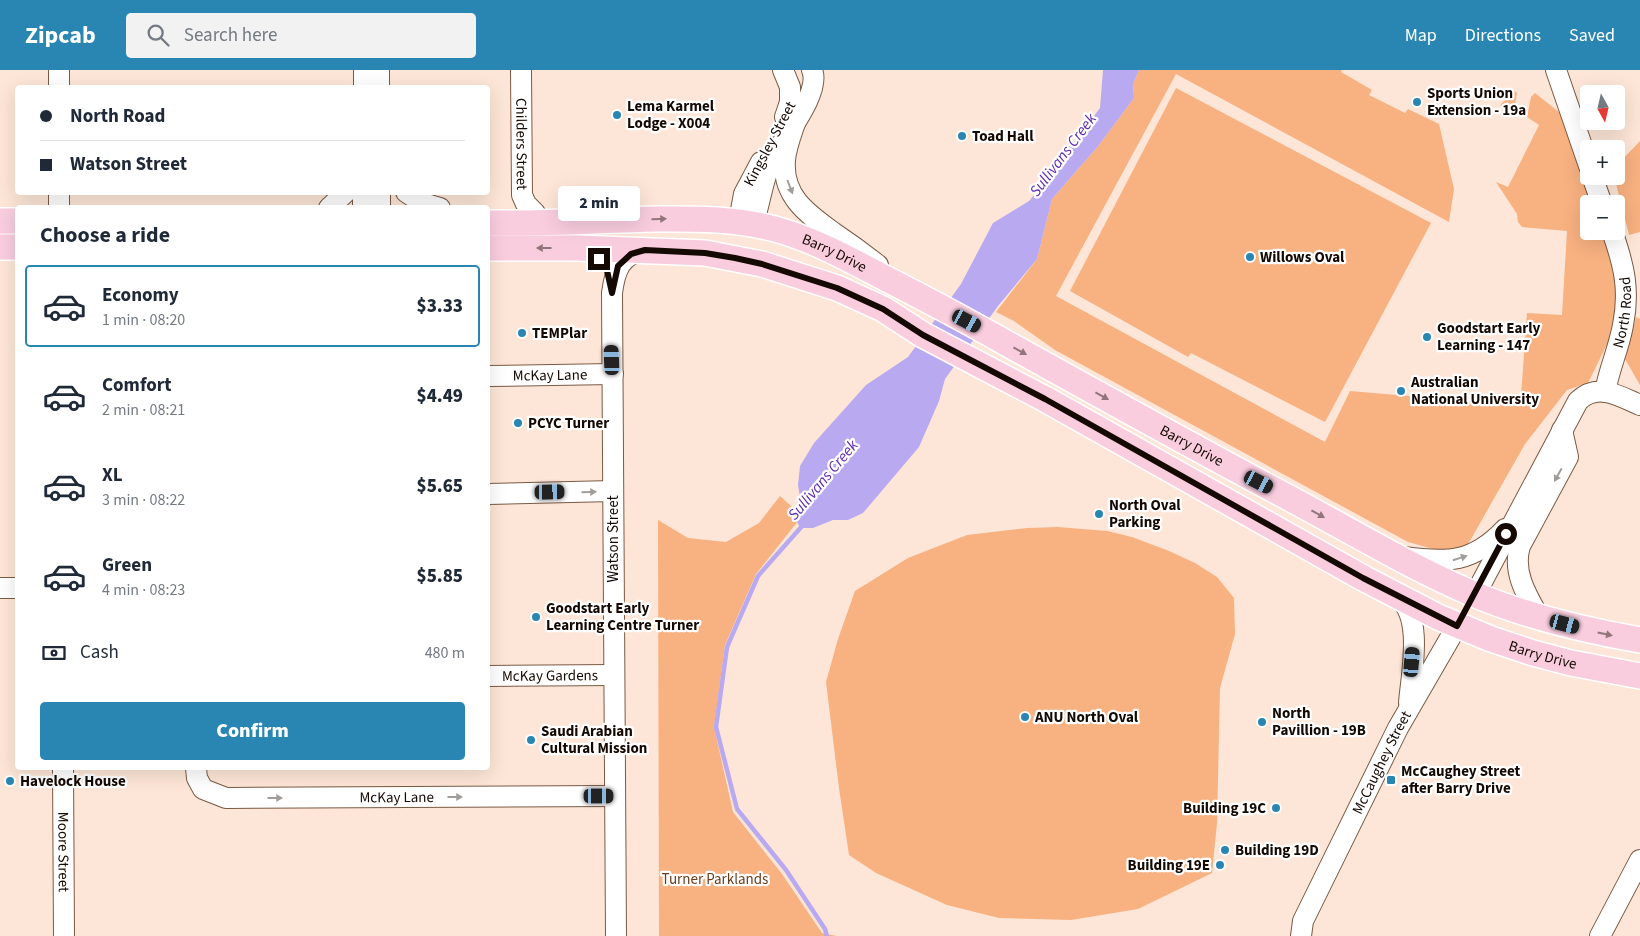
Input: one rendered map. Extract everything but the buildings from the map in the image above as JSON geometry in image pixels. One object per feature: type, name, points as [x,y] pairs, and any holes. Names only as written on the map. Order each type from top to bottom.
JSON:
[{"type":"main road","name":"Barry Drive","points":[[490,223],[521,224],[595,220],[711,218],[744,236],[756,272],[769,281],[835,300],[896,328],[923,335],[1045,399],[1398,596],[1457,626],[1512,646],[1562,660],[1640,676]]},
{"type":"main road","points":[[0,221],[15,221]]},
{"type":"main road","name":"Barry Drive","points":[[490,248],[576,248],[705,253],[744,236],[793,234],[821,246],[930,301],[1208,456],[1394,556],[1475,595],[1539,617],[1606,634],[1640,640]]},
{"type":"main road","points":[[0,247],[15,247]]},
{"type":"main road","name":"McCaughey Street","points":[[1457,626],[1475,595]]},
{"type":"street","points":[[59,70],[59,85]]},
{"type":"street","points":[[364,70],[364,85]]},
{"type":"street","points":[[379,70],[379,85]]},
{"type":"street","name":"Childers Street","points":[[521,70],[522,195],[526,204],[535,213]]},
{"type":"street","points":[[783,70],[790,87],[790,120],[785,165],[788,183],[797,202],[817,220],[930,301]]},
{"type":"street","name":"Kingsley Street","points":[[744,236],[770,163],[790,120],[808,70]]},
{"type":"street","name":"Kingsley Street","points":[[810,95],[814,78],[812,70]]},
{"type":"street","name":"Kingsley Street","points":[[790,120],[810,95],[822,70]]},
{"type":"street","points":[[1556,70],[1580,140]]},
{"type":"street","points":[[332,205],[343,195]]},
{"type":"street","points":[[411,195],[430,205]]},
{"type":"street","points":[[490,211],[535,213],[595,220]]},
{"type":"street","name":"North Road","points":[[1605,392],[1607,378],[1623,326],[1626,298],[1624,265],[1615,240]]},
{"type":"street","name":"Watson Street","points":[[576,248],[589,252],[606,266],[612,293],[616,936]]},
{"type":"street","name":"Watson Street","points":[[612,293],[618,266],[631,254],[645,250]]},
{"type":"street","name":"McKay Lane","points":[[490,376],[613,374]]},
{"type":"street","points":[[1475,595],[1578,401],[1585,394],[1592,391],[1605,392],[1640,406]]},
{"type":"street","points":[[1539,617],[1522,585],[1517,565],[1518,553],[1568,457],[1562,430]]},
{"type":"street","points":[[490,494],[613,491]]},
{"type":"street","points":[[1394,556],[1434,561],[1458,559],[1489,543],[1515,518]]},
{"type":"street","points":[[0,588],[15,588]]},
{"type":"street","points":[[1398,596],[1410,612],[1414,635],[1409,708]]},
{"type":"street","name":"McCaughey Street","points":[[1301,936],[1303,921],[1409,708],[1457,626]]},
{"type":"street","name":"McKay Gardens","points":[[490,676],[614,676]]},
{"type":"street","name":"Moore Street","points":[[63,770],[64,936]]},
{"type":"street","name":"McKay Lane","points":[[196,770],[197,778],[203,789],[226,798],[615,796]]},
{"type":"street","points":[[1600,936],[1640,860]]},
{"type":"green space","points":[[1139,70],[1342,70],[1341,72],[1372,90],[1369,95],[1405,113],[1408,109],[1439,124],[1454,189],[1449,222],[1176,74],[1056,296],[1325,442],[1350,391],[1479,402],[1482,394],[1521,396],[1527,313],[1562,315],[1567,231],[1522,227],[1518,222],[1517,214],[1496,182],[1508,187],[1539,125],[1527,117],[1531,97],[1535,93],[1559,112],[1580,167],[1580,185],[1587,185],[1591,195],[1580,195],[1580,240],[1608,240],[1618,296],[1615,328],[1588,383],[1567,390],[1525,444],[1463,553],[1451,554],[1408,542],[1055,350],[1014,321],[996,312],[1037,259],[1052,199],[1099,145],[1134,98],[1133,84]]},
{"type":"green space","name":"Willows Oval","points":[[1176,88],[1431,223],[1325,422],[1191,353],[1188,357],[1070,291]]},
{"type":"green space","points":[[1515,91],[1517,93],[1514,112],[1500,105]]},
{"type":"green space","points":[[1640,141],[1640,232],[1629,235],[1625,219],[1625,195],[1619,195],[1616,185],[1625,185],[1625,157]]},
{"type":"green space","points":[[1636,317],[1640,319],[1640,385],[1625,359]]},
{"type":"green space","name":"Turner Parklands","points":[[780,496],[802,516],[756,574],[725,645],[714,727],[733,812],[782,874],[822,933],[837,936],[659,936],[658,520],[688,538],[726,542],[759,523]]},
{"type":"green space","name":"ANU North Oval","points":[[1058,527],[1107,531],[1132,537],[1169,551],[1195,563],[1217,577],[1234,598],[1235,634],[1220,688],[1217,823],[1212,873],[1138,909],[1071,920],[999,918],[947,905],[876,873],[849,855],[826,682],[838,639],[855,591],[908,558],[967,535],[1027,528]]},
{"type":"water","points":[[1103,70],[1139,70],[1133,84],[1134,98],[1099,145],[1052,199],[1037,259],[998,306],[945,379],[939,401],[919,447],[863,513],[848,520],[833,520],[813,528],[800,528],[795,517],[801,503],[798,485],[800,466],[814,443],[866,385],[908,357],[961,284],[993,223],[1029,201],[1039,189],[1057,158],[1076,140],[1100,108]]},
{"type":"waterway","name":"Sullivans Creek","points":[[803,525],[758,576],[727,647],[716,727],[737,809],[786,870],[825,929],[827,936]]},
{"type":"place","name":"Sports Union Extension - 19a","points":[[1417,102]]},
{"type":"place","name":"Lema Karmel Lodge - X004","points":[[617,115]]},
{"type":"place","name":"Toad Hall","points":[[962,136]]},
{"type":"place","name":"Willows Oval","points":[[1250,257]]},
{"type":"place","name":"TEMPlar","points":[[522,333]]},
{"type":"place","name":"Goodstart Early Learning - 147","points":[[1427,337]]},
{"type":"place","name":"Australian National University","points":[[1401,391]]},
{"type":"place","name":"PCYC Turner","points":[[518,423]]},
{"type":"place","name":"North Oval Parking","points":[[1099,514]]},
{"type":"place","name":"Goodstart Early Learning Centre Turner","points":[[536,617]]},
{"type":"place","name":"ANU North Oval","points":[[1025,717]]},
{"type":"place","name":"North Pavillion - 19B","points":[[1262,722]]},
{"type":"place","name":"Saudi Arabian Cultural Mission","points":[[531,740]]},
{"type":"place","name":"McCaughey Street after Barry Drive","points":[[1391,780]]},
{"type":"place","name":"Havelock House","points":[[10,781]]},
{"type":"place","name":"Building 19C","points":[[1276,808]]},
{"type":"place","name":"Building 19D","points":[[1225,850]]},
{"type":"place","name":"Building 19E","points":[[1220,865]]},
{"type":"route","points":[[599,259],[606,266],[612,293],[618,266],[631,254],[645,250],[705,253],[735,258],[762,264],[837,288],[883,309],[923,335],[1045,399],[1363,578],[1457,626],[1506,534]]}]
